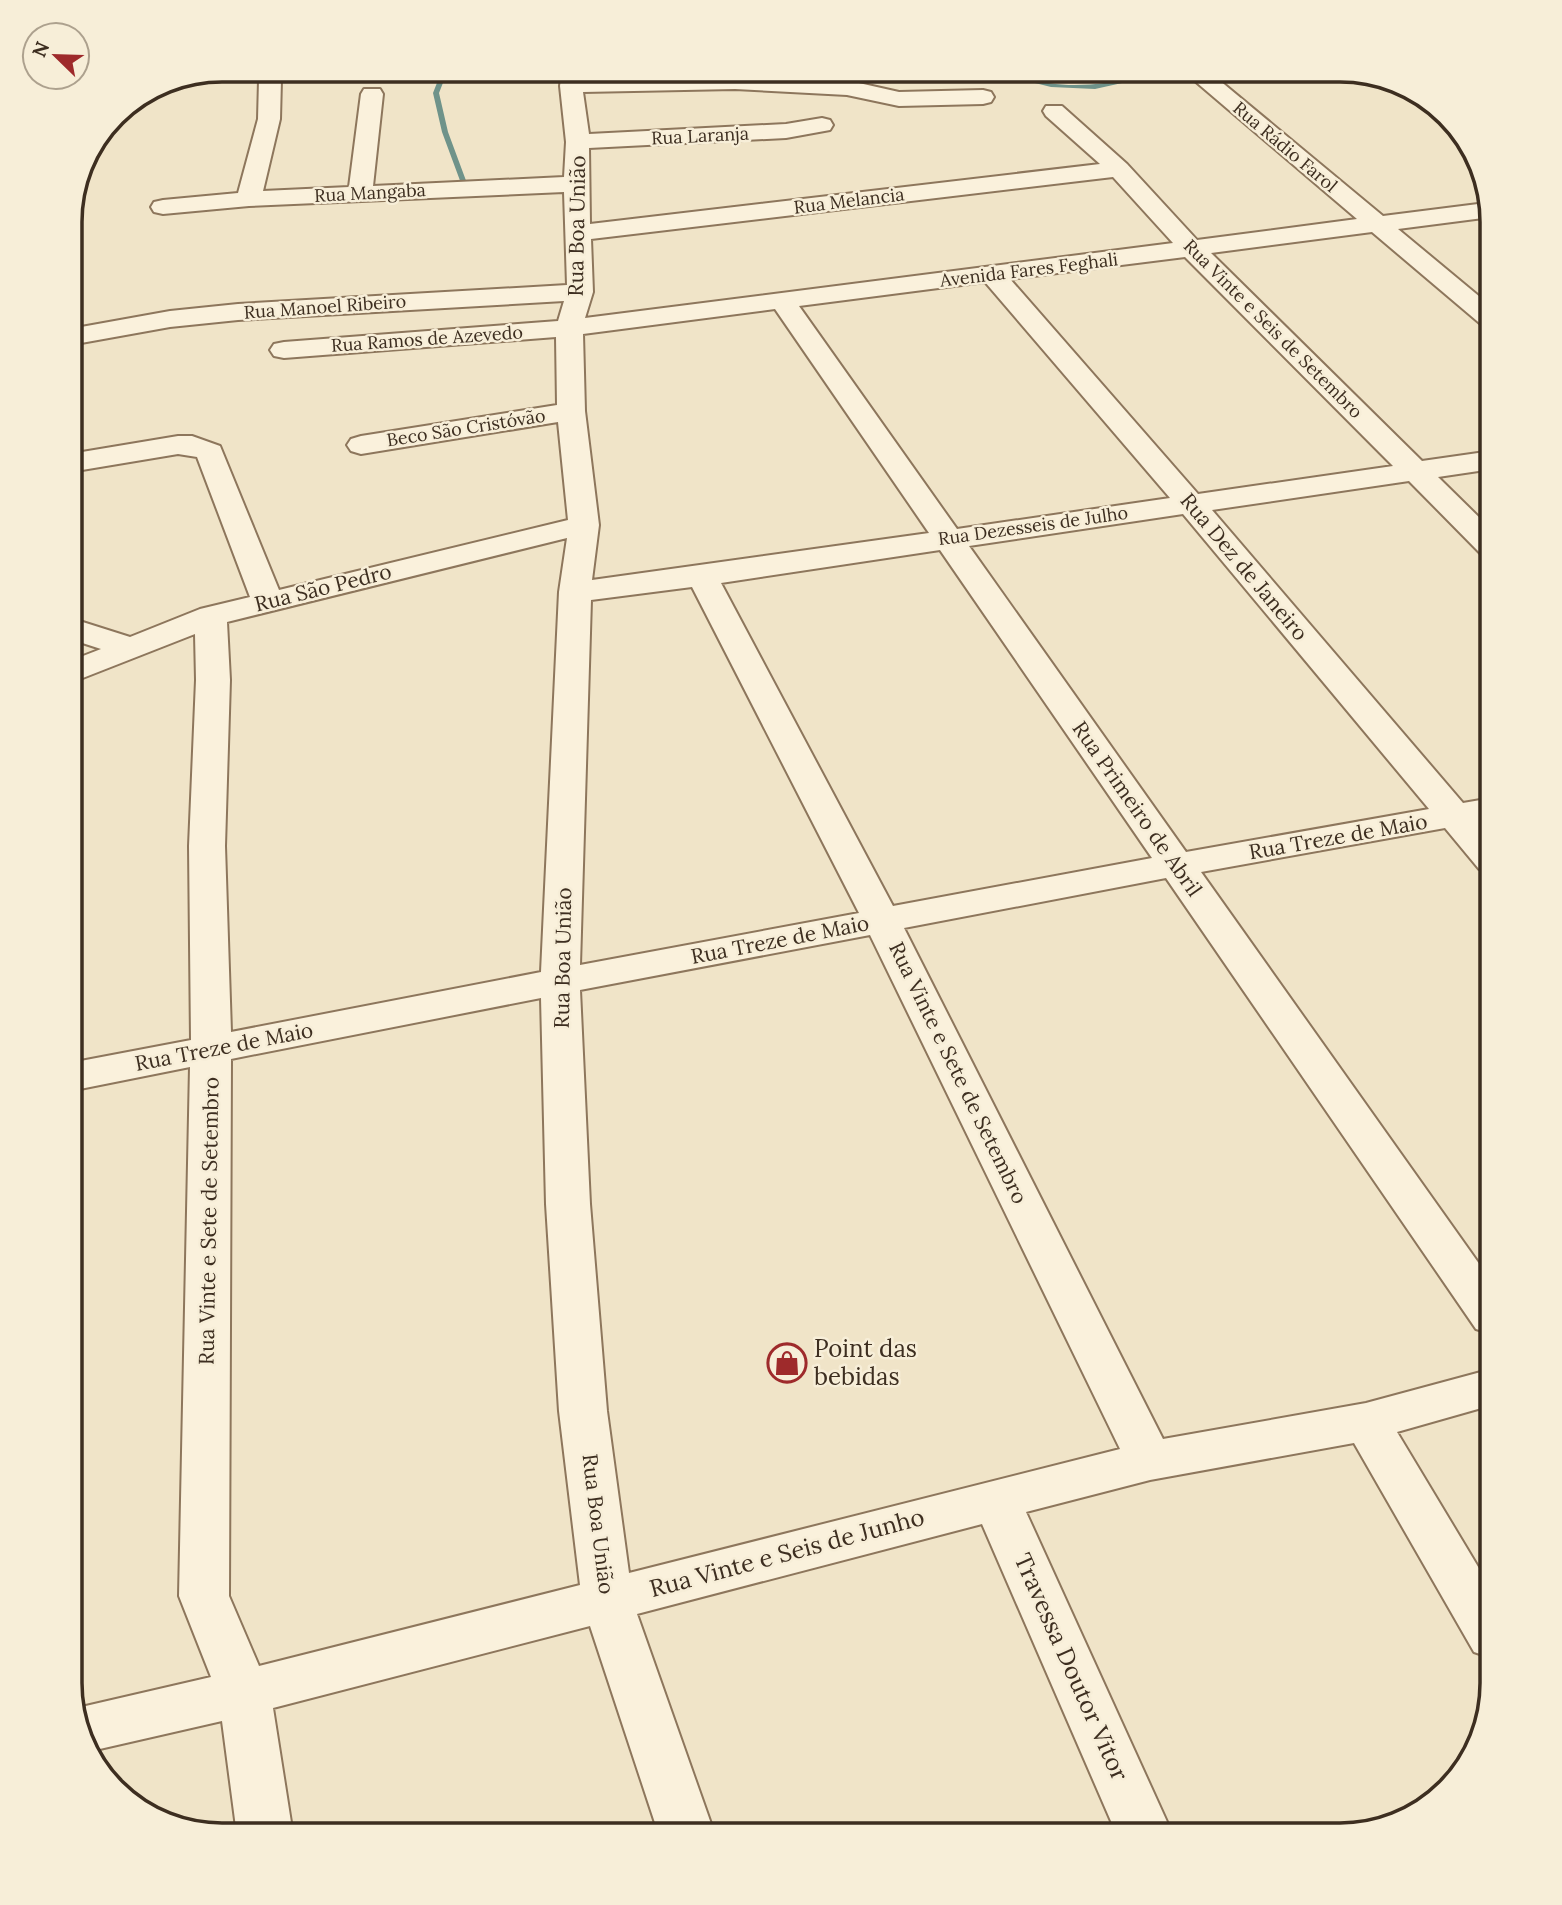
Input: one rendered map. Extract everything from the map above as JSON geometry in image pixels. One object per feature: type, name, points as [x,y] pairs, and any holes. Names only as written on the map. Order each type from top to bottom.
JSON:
[{"type":"street","points":[[249,199],[269,119],[270,83]]},
{"type":"street","name":"Rua Boa União","points":[[572,83],[578,142],[576,184],[580,292],[569,328],[571,411],[584,525],[575,592],[560,981],[568,1204],[583,1411],[607,1600],[683,1823]]},
{"type":"street","points":[[754,83],[850,88],[866,95],[902,99],[983,97]]},
{"type":"street","name":"Rua Rádio Farol","points":[[1209,83],[1480,310]]},
{"type":"street","points":[[360,194],[372,94]]},
{"type":"street","name":"Rua Vinte e Seis de Setembro","points":[[1054,111],[1119,169],[1191,248],[1480,535]]},
{"type":"street","name":"Rua Laranja","points":[[578,142],[774,132],[822,125]]},
{"type":"street","name":"Rua Melancia","points":[[579,233],[1119,169]]},
{"type":"street","name":"Rua Mangaba","points":[[163,207],[249,199],[576,184]]},
{"type":"street","name":"Avenida Fares Feghali","points":[[569,328],[1479,211]]},
{"type":"street","name":"Rua Dez de Janeiro","points":[[993,275],[1190,503],[1480,847]]},
{"type":"street","name":"Rua Manoel Ribeiro","points":[[83,335],[170,319],[238,312],[580,292]]},
{"type":"street","name":"Rua Primeiro de Abril","points":[[782,301],[1480,1300]]},
{"type":"street","name":"Rua Ramos de Azevedo","points":[[284,350],[569,328]]},
{"type":"street","name":"Beco São Cristóvão","points":[[361,445],[571,411]]},
{"type":"street","points":[[83,461],[178,445],[205,448],[210,452],[268,601]]},
{"type":"street","name":"Rua Dezesseis de Julho","points":[[575,592],[702,576],[1480,462]]},
{"type":"street","name":"Rua São Pedro","points":[[83,668],[211,616],[584,525]]},
{"type":"street","name":"Rua Vinte e Sete de Setembro","points":[[702,576],[882,921],[1150,1461]]},
{"type":"street","name":"Rua Vinte e Sete de Setembro","points":[[211,616],[213,680],[207,846],[211,1049],[204,1596],[215,1629],[244,1693],[263,1823]]},
{"type":"street","points":[[83,632],[130,648]]},
{"type":"street","name":"Rua Treze de Maio","points":[[82,1075],[560,981],[1480,812]]},
{"type":"street","name":"Rua Vinte e Seis de Junho","points":[[90,1729],[244,1693],[1150,1461],[1366,1422],[1480,1390]]},
{"type":"street","points":[[1366,1422],[1480,1616]]},
{"type":"street","name":"Travessa Doutor Vitor","points":[[996,1499],[1141,1823]]},
{"type":"waterway","points":[[440,83],[436,93],[445,132],[465,186]]},
{"type":"waterway","points":[[1042,83],[1095,87],[1116,83]]},
{"type":"place","name":"Point das bebidas","points":[[787,1363]]}]
